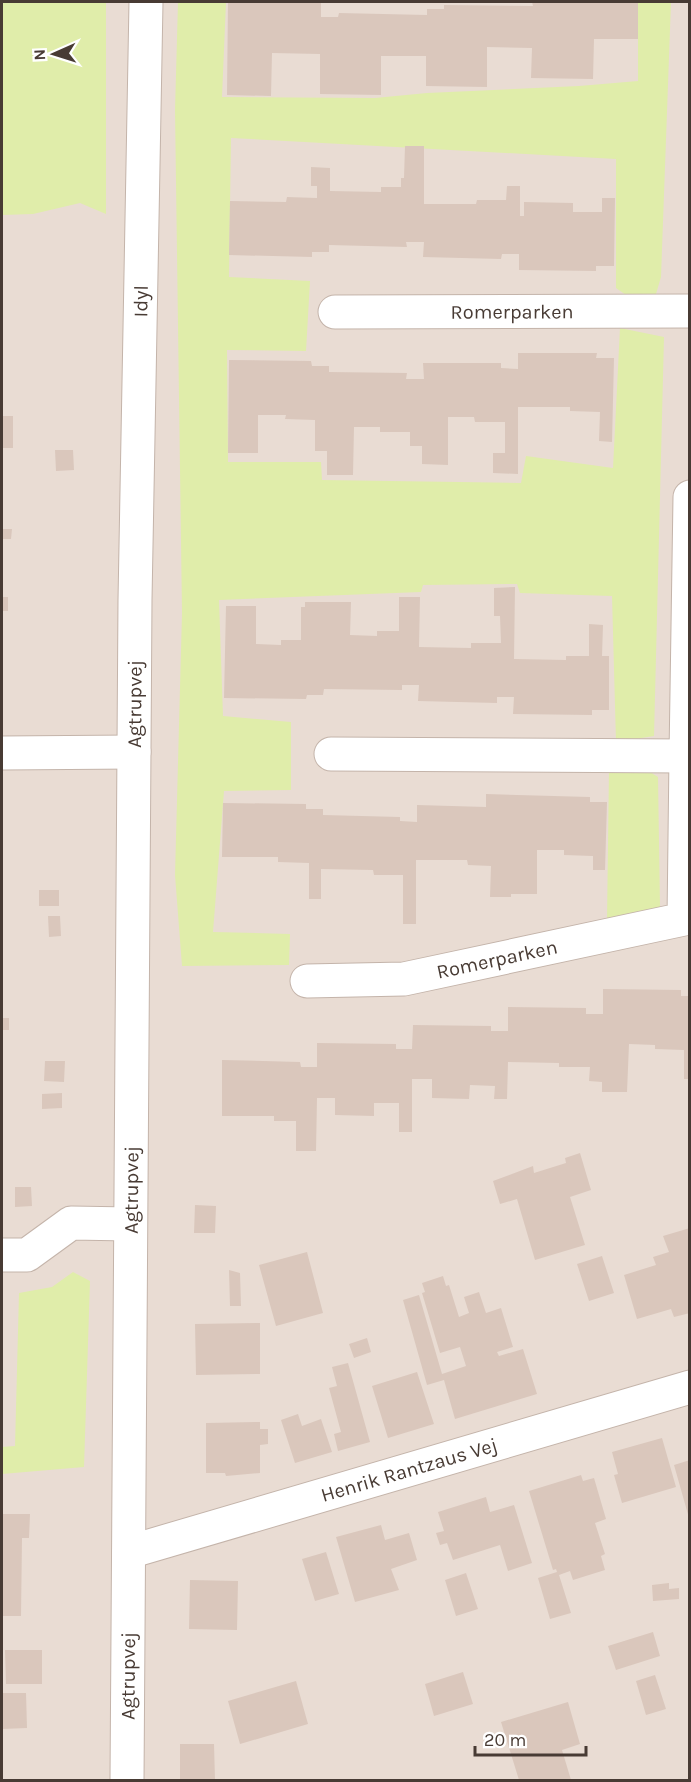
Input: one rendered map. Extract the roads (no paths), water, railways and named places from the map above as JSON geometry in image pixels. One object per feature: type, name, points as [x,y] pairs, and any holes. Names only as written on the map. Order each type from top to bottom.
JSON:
[{"type":"street","name":"Idyl","points":[[135,600],[146,2]]},
{"type":"street","name":"Romerparken","points":[[335,312],[690,311]]},
{"type":"street","name":"Romerparken","points":[[307,981],[404,979],[687,919],[686,756],[690,497]]},
{"type":"street","name":"Agtrupvej","points":[[127,1780],[135,600]]},
{"type":"street","points":[[2,753],[134,752]]},
{"type":"street","points":[[331,754],[686,756]]},
{"type":"street","points":[[2,1255],[27,1255],[71,1223],[130,1224]]},
{"type":"street","name":"Henrik Rantzaus Vej","points":[[129,1552],[690,1387]]}]
